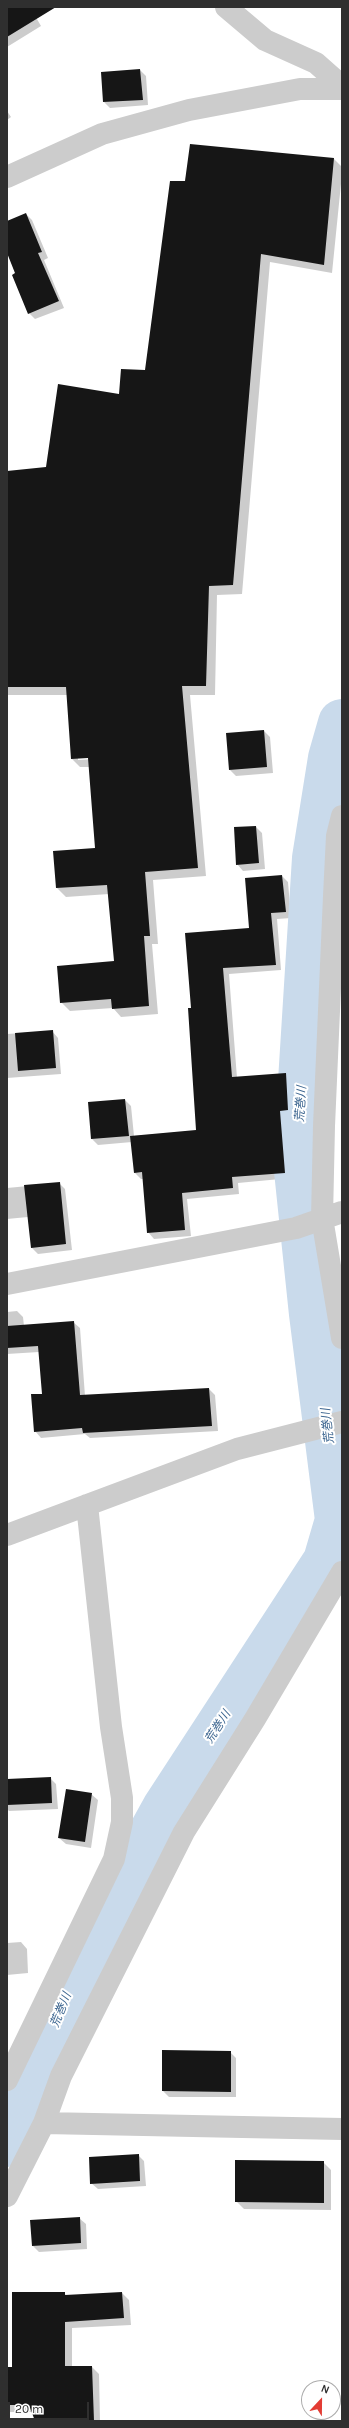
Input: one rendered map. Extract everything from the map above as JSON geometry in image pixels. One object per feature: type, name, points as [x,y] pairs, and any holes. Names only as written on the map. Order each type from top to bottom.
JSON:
[{"type":"street","points":[[226,7],[265,40],[316,63],[342,86]]},
{"type":"street","points":[[7,177],[102,134],[189,110],[300,89],[342,89]]},
{"type":"street","points":[[342,816],[337,836],[324,1126],[318,1220],[342,1338]]},
{"type":"street","points":[[7,1284],[318,1220]]},
{"type":"street","points":[[7,1535],[237,1449],[342,1422]]},
{"type":"street","points":[[7,2080],[114,1859],[122,1822],[122,1798],[111,1727],[87,1505]]},
{"type":"street","points":[[7,2196],[44,2123],[61,2076],[184,1832],[255,1719],[342,1572]]},
{"type":"street","points":[[44,2123],[342,2129]]},
{"type":"building","points":[[7,7],[56,7],[7,37]]},
{"type":"building","points":[[140,69],[143,100],[103,102],[101,72]]},
{"type":"building","points":[[190,144],[334,158],[324,265],[261,254],[233,585],[209,586],[206,686],[182,686],[198,868],[145,872],[150,936],[144,936],[149,1006],[112,1009],[111,999],[60,1003],[57,966],[114,961],[107,885],[56,888],[53,851],[95,848],[88,758],[71,759],[66,687],[7,687],[7,471],[46,467],[58,384],[119,394],[121,369],[145,370],[170,181],[185,181]]},
{"type":"building","points":[[26,213],[42,252],[38,253],[59,301],[28,314],[12,275],[15,273],[7,253],[7,221]]},
{"type":"building","points":[[264,730],[267,767],[229,770],[226,733]]},
{"type":"building","points":[[256,826],[259,863],[236,865],[234,827]]},
{"type":"building","points":[[282,875],[286,912],[271,913],[276,965],[223,968],[232,1077],[286,1073],[288,1110],[280,1111],[285,1173],[232,1177],[233,1188],[182,1193],[185,1230],[147,1233],[142,1172],[134,1173],[130,1136],[196,1130],[188,1008],[191,1008],[185,933],[249,928],[245,878]]},
{"type":"building","points":[[53,1030],[56,1068],[18,1071],[15,1033]]},
{"type":"building","points":[[125,1099],[129,1136],[91,1139],[88,1102]]},
{"type":"building","points":[[60,1182],[66,1244],[31,1248],[24,1185]]},
{"type":"building","points":[[74,1321],[80,1395],[209,1388],[212,1426],[83,1433],[82,1428],[34,1432],[31,1394],[42,1394],[38,1346],[7,1348],[7,1326]]},
{"type":"building","points":[[51,1777],[52,1803],[7,1805],[7,1779]]},
{"type":"building","points":[[66,1789],[92,1793],[85,1842],[58,1838]]},
{"type":"building","points":[[162,2050],[231,2051],[231,2092],[162,2091]]},
{"type":"building","points":[[139,2154],[140,2181],[90,2184],[89,2157]]},
{"type":"building","points":[[235,2160],[324,2161],[324,2203],[235,2202]]},
{"type":"building","points":[[80,2217],[81,2243],[32,2246],[30,2220]]},
{"type":"building","points":[[12,2292],[65,2292],[65,2295],[122,2292],[124,2318],[65,2322],[65,2366],[92,2366],[94,2421],[35,2421],[29,2405],[7,2405],[7,2367],[12,2367]]},
{"type":"waterway","name":"荒巻川","points":[[7,2143],[76,1971],[166,1808],[327,1561],[339,1520],[313,1314],[297,1161],[316,858],[332,758],[342,723]]},
{"type":"waterway","name":"荒巻川","points":[[335,1476],[342,1473]]}]
